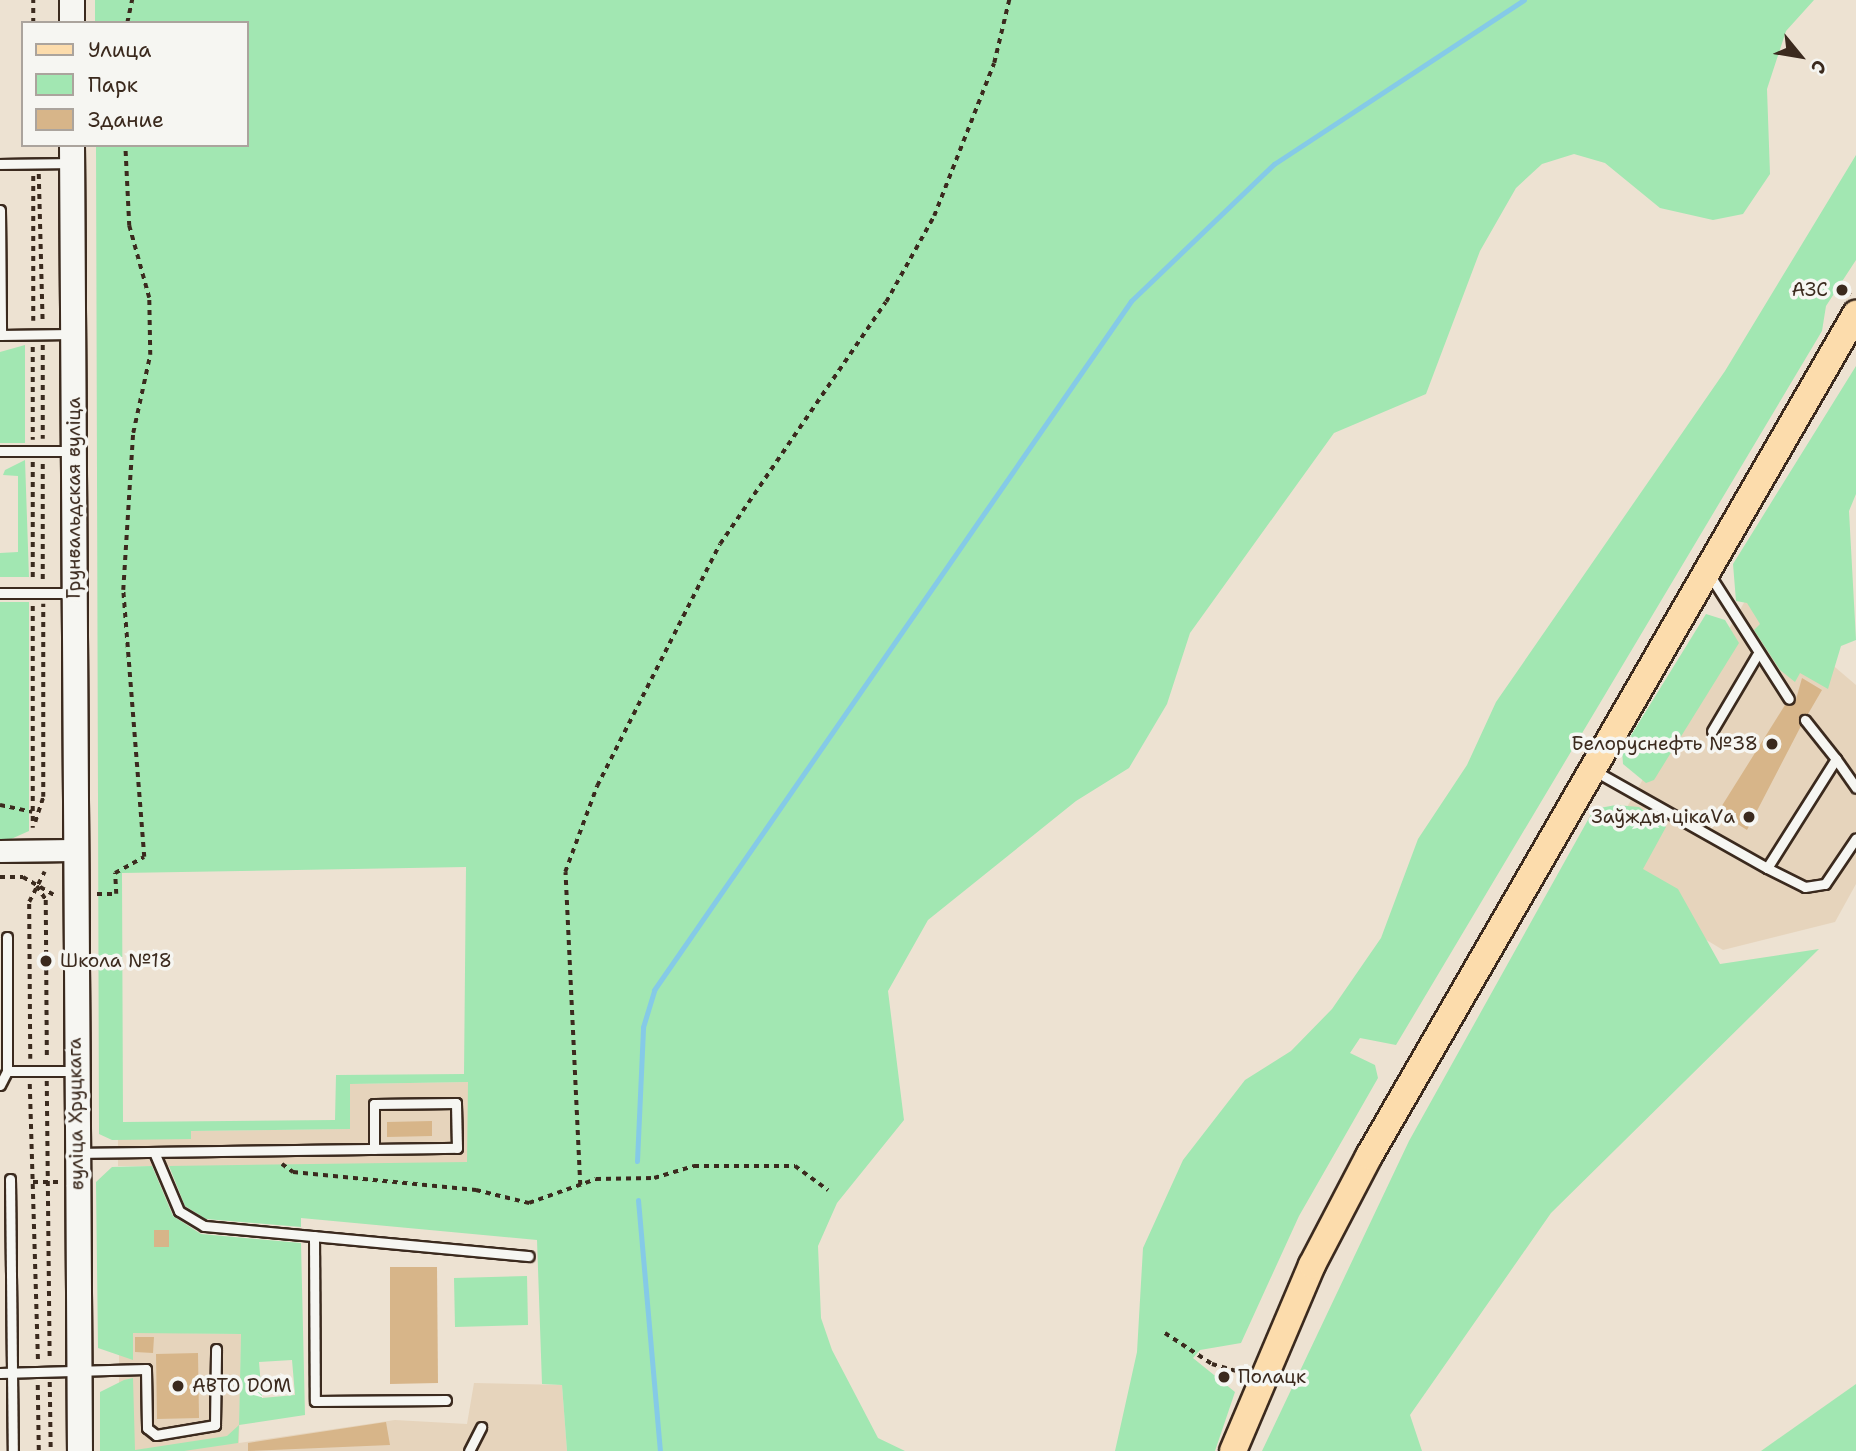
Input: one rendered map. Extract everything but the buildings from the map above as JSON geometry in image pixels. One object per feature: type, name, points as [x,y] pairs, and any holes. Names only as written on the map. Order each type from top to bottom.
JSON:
[{"type":"main road","points":[[72,0],[72,21]]},
{"type":"main road","name":"Грунвальдская вуліца","points":[[72,154],[73,850]]},
{"type":"main road","points":[[1233,1451],[1262,1379],[1369,1156],[1706,569],[1856,314]]},
{"type":"main road","name":"вуліца Хруцкага","points":[[73,850],[80,1451]]},
{"type":"street","points":[[0,851],[73,850]]},
{"type":"lane","points":[[0,164],[33,163],[72,154]]},
{"type":"lane","points":[[0,210],[0,335],[74,334]]},
{"type":"lane","points":[[0,451],[74,451]]},
{"type":"lane","points":[[1706,569],[1757,655],[1789,699]]},
{"type":"lane","points":[[0,593],[74,593]]},
{"type":"lane","points":[[1712,731],[1757,655]]},
{"type":"lane","points":[[1805,720],[1856,788]]},
{"type":"lane","points":[[1767,868],[1836,759]]},
{"type":"lane","points":[[1591,768],[1805,887],[1825,884],[1856,838]]},
{"type":"lane","points":[[0,1085],[7,1071],[7,937]]},
{"type":"lane","points":[[7,1071],[76,1071]]},
{"type":"lane","points":[[76,1153],[457,1148],[456,1103],[373,1104],[374,1149]]},
{"type":"lane","points":[[154,1152],[179,1211],[204,1226],[529,1256]]},
{"type":"lane","points":[[10,1179],[13,1451]]},
{"type":"lane","points":[[314,1236],[315,1401],[446,1400]]},
{"type":"lane","points":[[0,1373],[38,1370],[146,1370],[148,1428],[156,1435],[215,1425],[216,1349]]},
{"type":"lane","points":[[469,1451],[481,1427]]},
{"type":"path","points":[[33,0],[33,21]]},
{"type":"path","points":[[127,21],[132,0]]},
{"type":"path","points":[[580,1185],[565,872],[597,786],[720,544],[886,302],[934,216],[994,63],[1009,0]]},
{"type":"path","points":[[97,894],[116,894],[115,873],[144,857],[123,590],[133,433],[150,355],[150,309],[128,226],[125,147]]},
{"type":"path","points":[[33,163],[38,335],[38,451],[38,593],[43,797],[33,828],[38,593],[38,451],[38,335],[42,179],[33,163]]},
{"type":"path","points":[[0,805],[33,812]]},
{"type":"path","points":[[39,1451],[29,902],[44,872]]},
{"type":"path","points":[[0,877],[23,877],[54,895]]},
{"type":"path","points":[[37,886],[46,900],[51,1451]]},
{"type":"path","points":[[262,1150],[293,1172],[476,1189],[529,1203],[580,1185],[654,1178],[694,1166],[795,1166],[828,1190]]},
{"type":"path","points":[[1165,1333],[1212,1364],[1262,1379]]},
{"type":"shaded area","points":[[1749,594],[1856,685],[1856,884],[1835,922],[1723,950],[1591,870]]},
{"type":"shaded area","points":[[468,1082],[469,1167],[118,1166],[118,1132],[350,1129],[350,1084]]},
{"type":"shaded area","points":[[119,1332],[241,1334],[239,1443],[395,1420],[467,1424],[474,1383],[562,1385],[567,1451],[119,1451]]},
{"type":"green space","points":[[95,0],[1814,0],[1786,31],[1767,89],[1770,174],[1743,214],[1713,220],[1660,208],[1605,163],[1574,154],[1542,164],[1516,188],[1480,251],[1426,394],[1334,433],[1190,633],[1167,704],[1129,768],[1076,801],[928,920],[888,991],[904,1120],[837,1203],[818,1246],[821,1318],[832,1350],[878,1438],[905,1451],[567,1451],[562,1385],[542,1384],[537,1240],[301,1218],[301,1227],[206,1219],[185,1206],[169,1166],[467,1162],[468,1082],[350,1084],[350,1129],[191,1131],[191,1139],[112,1140],[99,1134],[96,147],[248,147],[248,21],[95,21]],"holes":[[[466,867],[464,1074],[336,1075],[335,1120],[123,1122],[122,873]]]},
{"type":"green space","points":[[1856,155],[1856,260],[1826,306],[1822,331],[1396,1045],[1360,1038],[1350,1053],[1375,1065],[1378,1078],[1299,1216],[1241,1343],[1200,1350],[1193,1358],[1235,1392],[1215,1451],[1115,1451],[1137,1352],[1143,1248],[1183,1160],[1245,1080],[1291,1051],[1332,1009],[1381,938],[1418,839],[1467,765],[1496,702],[1725,371]]},
{"type":"green space","points":[[25,345],[25,443],[0,443],[0,352]]},
{"type":"green space","points":[[1856,366],[1856,494],[1849,511],[1856,640],[1841,646],[1828,689],[1800,673],[1795,682],[1780,670],[1754,630],[1760,624],[1747,603],[1736,601],[1733,564]]},
{"type":"green space","points":[[25,460],[29,577],[0,577],[0,553],[18,552],[18,476],[3,475],[5,470]]},
{"type":"green space","points":[[0,602],[29,602],[29,831],[11,839],[0,839]]},
{"type":"green space","points":[[1706,614],[1725,620],[1739,643],[1654,780],[1646,783],[1623,764],[1622,750]]},
{"type":"green space","points":[[1616,805],[1639,807],[1666,827],[1643,869],[1678,889],[1720,964],[1819,949],[1551,1213],[1410,1415],[1422,1451],[1262,1451],[1409,1141],[1594,809]]},
{"type":"green space","points":[[152,1166],[173,1216],[201,1234],[301,1243],[305,1415],[239,1425],[241,1334],[133,1333],[133,1360],[98,1348],[96,1182],[112,1167]],"holes":[[[292,1360],[295,1395],[262,1398],[259,1362]]]},
{"type":"green space","points":[[527,1276],[528,1325],[455,1327],[454,1278]]},
{"type":"green space","points":[[133,1378],[135,1450],[227,1436],[239,1425],[238,1443],[184,1451],[100,1451],[100,1392]]},
{"type":"green space","points":[[1856,1384],[1856,1451],[1761,1451]]},
{"type":"waterway","points":[[637,1161],[643,1027],[654,990],[1131,301],[1274,164],[1524,0]]},
{"type":"waterway","points":[[638,1200],[660,1451]]},
{"type":"place","name":"АЗС","points":[[1842,290]]},
{"type":"place","name":"Белоруснефть №38","points":[[1772,744]]},
{"type":"place","name":"Заўжды цікаVа","points":[[1749,817]]},
{"type":"place","name":"Школа №18","points":[[46,961]]},
{"type":"place","name":"Полацк","points":[[1224,1377]]},
{"type":"place","name":"АВТО DOM","points":[[178,1386]]}]
